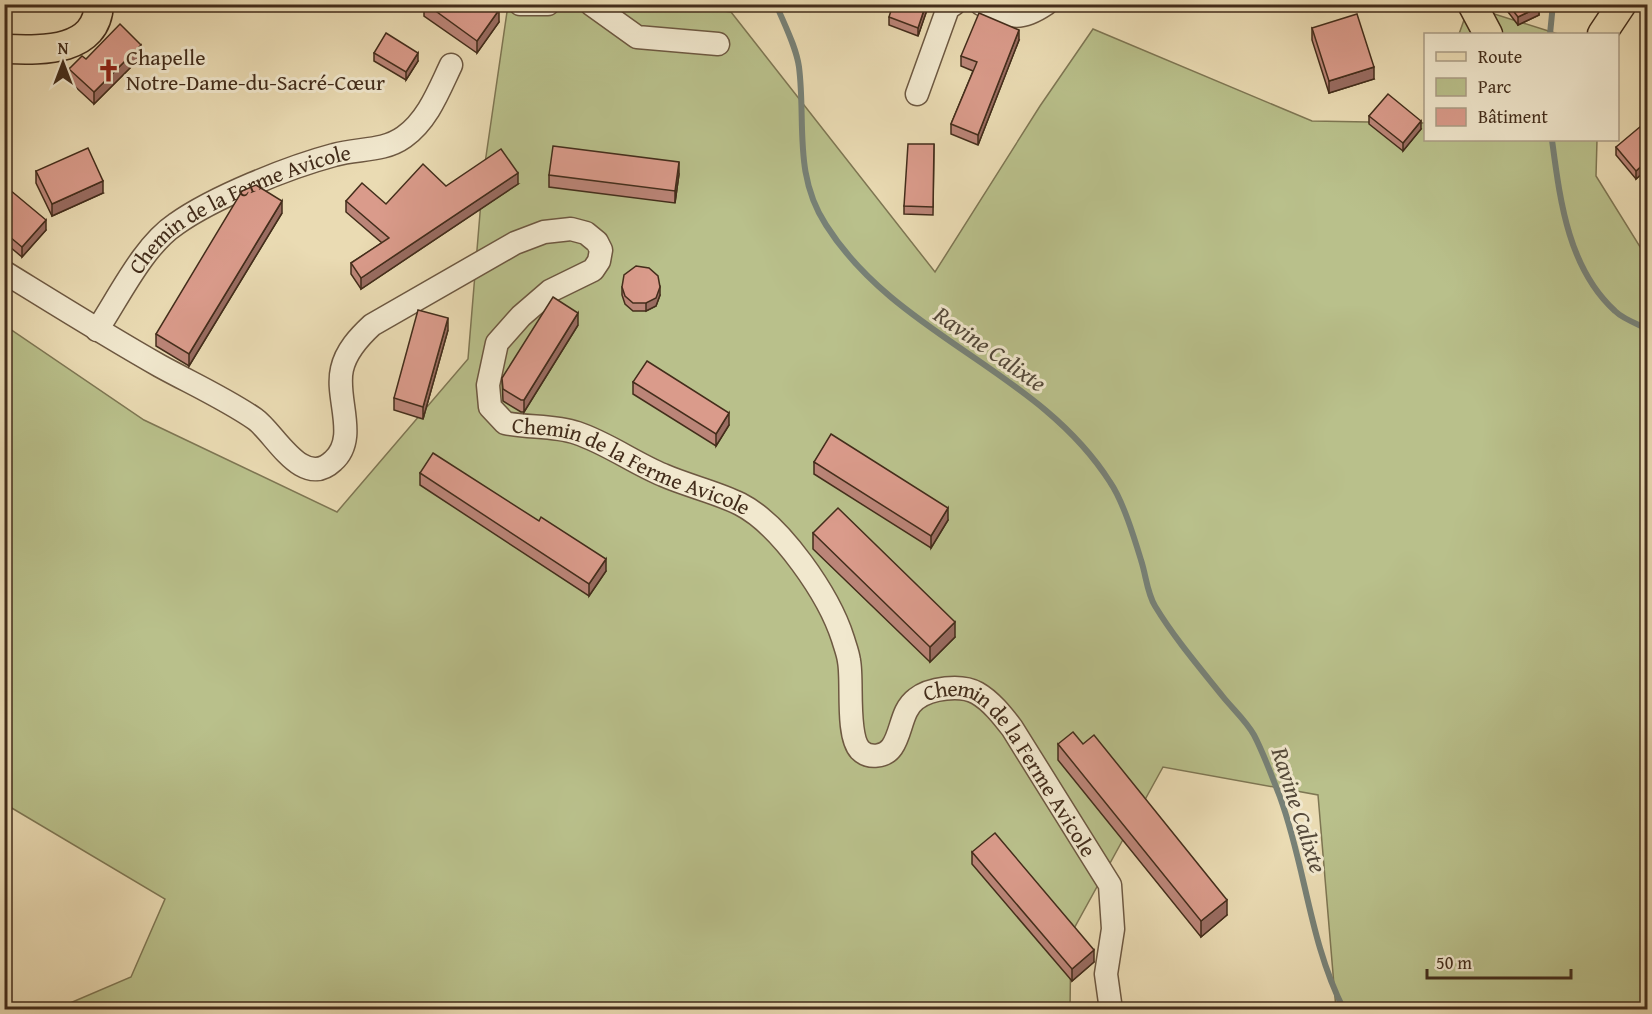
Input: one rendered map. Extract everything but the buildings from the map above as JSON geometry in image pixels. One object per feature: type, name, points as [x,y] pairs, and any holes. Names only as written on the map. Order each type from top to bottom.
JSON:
[{"type":"main road","points":[[4,49],[39,50],[62,46],[85,38],[94,26],[99,4]]},
{"type":"main road","points":[[1472,4],[1487,33]]},
{"type":"main road","points":[[1603,33],[1622,4]]},
{"type":"street","points":[[520,4],[548,4]]},
{"type":"street","points":[[591,4],[637,37],[718,45]]},
{"type":"street","points":[[917,94],[948,8],[954,4]]},
{"type":"street","points":[[981,4],[1012,17],[1021,17],[1046,4]]},
{"type":"street","name":"Chemin de la Ferme Avicole","points":[[98,330],[154,243],[173,225],[200,208],[302,165],[336,154],[394,143],[407,135],[431,108],[451,65]]},
{"type":"street","name":"Chemin de la Ferme Avicole","points":[[4,272],[98,330],[256,420],[294,460],[310,468],[323,468],[338,455],[346,434],[340,382],[342,367],[358,339],[372,325],[515,243],[544,232],[571,229],[586,233],[597,242],[602,250],[593,270],[550,291],[521,316],[497,342],[488,385],[490,407],[505,423],[544,426],[577,433],[662,475],[741,504],[784,540],[821,593],[841,633],[849,661],[853,732],[859,749],[869,756],[878,756],[892,748],[905,714],[915,699],[938,689],[957,688],[976,692],[995,708],[1012,728],[1110,885],[1113,929],[1106,974],[1111,1010]]},
{"type":"green space","points":[[672,4],[731,12],[935,272],[1040,106],[1093,29],[1312,121],[1424,123],[1424,141],[1597,141],[1596,176],[1647,258],[1647,1009],[1336,1009],[1318,795],[1163,767],[1071,934],[1070,1009],[56,1009],[131,977],[165,899],[5,804],[4,325],[144,420],[337,512],[468,359],[483,177],[508,5]]},
{"type":"green space","points":[[1469,6],[1555,33],[1459,33]]},
{"type":"waterway","name":"Ravine Calixte","points":[[776,4],[793,43],[799,67],[805,167],[809,187],[826,225],[856,264],[890,297],[1046,410],[1080,443],[1110,482],[1128,520],[1155,606],[1188,653],[1248,725],[1261,750],[1289,824],[1323,958],[1344,1010]]},
{"type":"waterway","points":[[1550,33],[1553,4]]},
{"type":"waterway","points":[[1552,141],[1563,209],[1569,232],[1586,275],[1615,311],[1648,329]]},
{"type":"place","name":"Chapelle Notre-Dame-du-Sacré-Cœur","points":[[108,70]]}]
